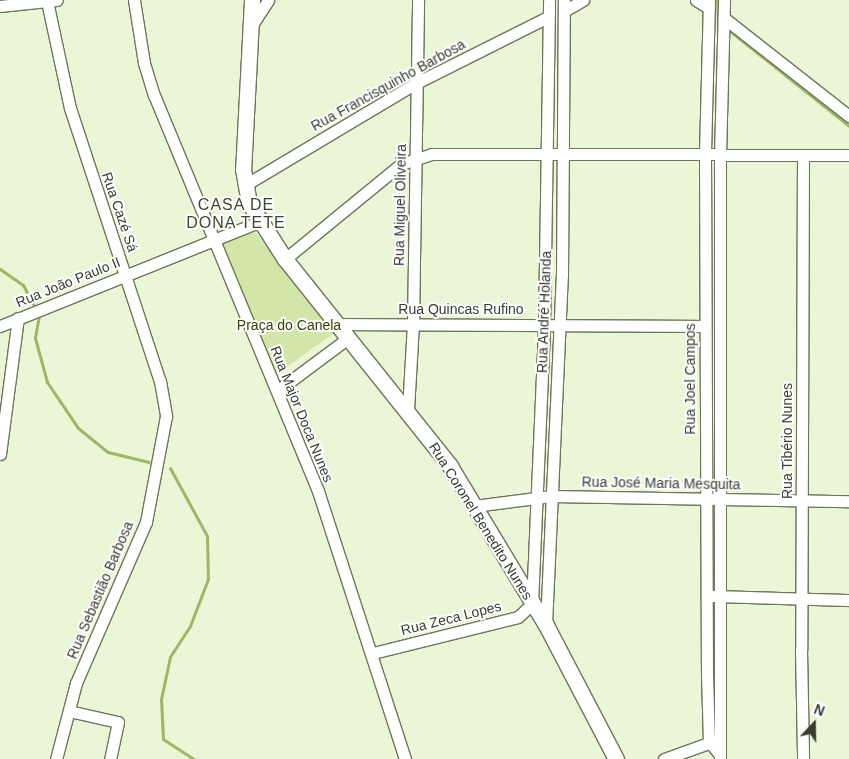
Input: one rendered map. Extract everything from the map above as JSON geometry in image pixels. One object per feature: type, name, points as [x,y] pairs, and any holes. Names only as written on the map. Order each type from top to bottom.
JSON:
[{"type":"street","name":"Rua Major Doca Nunes","points":[[134,0],[144,63],[154,95],[318,491],[373,653],[405,759]]},
{"type":"street","points":[[250,29],[252,0]]},
{"type":"street","name":"Rua Coronel Benedito Nunes","points":[[268,0],[250,29],[245,184],[259,222],[285,259],[408,410],[450,466],[546,625],[616,759]]},
{"type":"street","name":"Rua Miguel Oliveira","points":[[408,410],[413,324],[418,0]]},
{"type":"street","name":"Rua André Holanda","points":[[532,604],[544,325],[549,0]]},
{"type":"street","points":[[564,5],[582,0]]},
{"type":"street","points":[[696,0],[709,4]]},
{"type":"street","name":"Rua Joel Campos","points":[[715,740],[719,596],[720,156],[724,0]]},
{"type":"street","points":[[0,6],[52,1]]},
{"type":"street","name":"Rua Cazé Sá","points":[[52,1],[70,108],[160,381],[165,408],[165,431]]},
{"type":"street","name":"Rua Joel Campos","points":[[709,4],[705,156],[706,596],[715,740]]},
{"type":"street","name":"Rua André Holanda","points":[[546,625],[560,325],[564,5]]},
{"type":"street","name":"Rua Francisquinho Barbosa","points":[[245,184],[418,82],[548,16]]},
{"type":"street","points":[[724,18],[849,116]]},
{"type":"street","points":[[709,34],[724,38]]},
{"type":"street","points":[[285,259],[401,164],[417,157],[446,153],[705,156],[849,155]]},
{"type":"street","name":"Rua Tibério Nunes","points":[[803,156],[803,759]]},
{"type":"street","name":"Rua João Paulo II","points":[[0,326],[259,222]]},
{"type":"street","points":[[0,454],[22,317]]},
{"type":"street","name":"Rua Quincas Rufino","points":[[337,324],[705,326]]},
{"type":"street","points":[[277,390],[348,338]]},
{"type":"street","name":"Rua Sebastião Barbosa","points":[[56,759],[76,683],[146,522],[165,431]]},
{"type":"street","name":"Rua José Maria Mesquita","points":[[474,506],[551,496],[849,501]]},
{"type":"street","points":[[706,596],[849,600]]},
{"type":"street","name":"Rua Zeca Lopes","points":[[373,653],[518,617],[532,604]]},
{"type":"street","points":[[69,711],[118,722],[110,759]]},
{"type":"street","points":[[664,759],[715,740],[720,757]]},
{"type":"green space","name":"Praça do Canela","points":[[255,232],[336,332],[275,375],[218,244]]},
{"type":"waterway","points":[[717,0],[718,22]]},
{"type":"waterway","points":[[730,31],[849,126]]},
{"type":"waterway","points":[[0,269],[23,285],[39,315],[35,338],[47,382],[78,428],[108,452],[149,462]]},
{"type":"waterway","points":[[170,468],[207,536],[208,579],[190,626],[170,657],[161,699],[163,739],[194,759]]},
{"type":"district","name":"CASA DE DONA TETE","points":[[236,214]]}]
